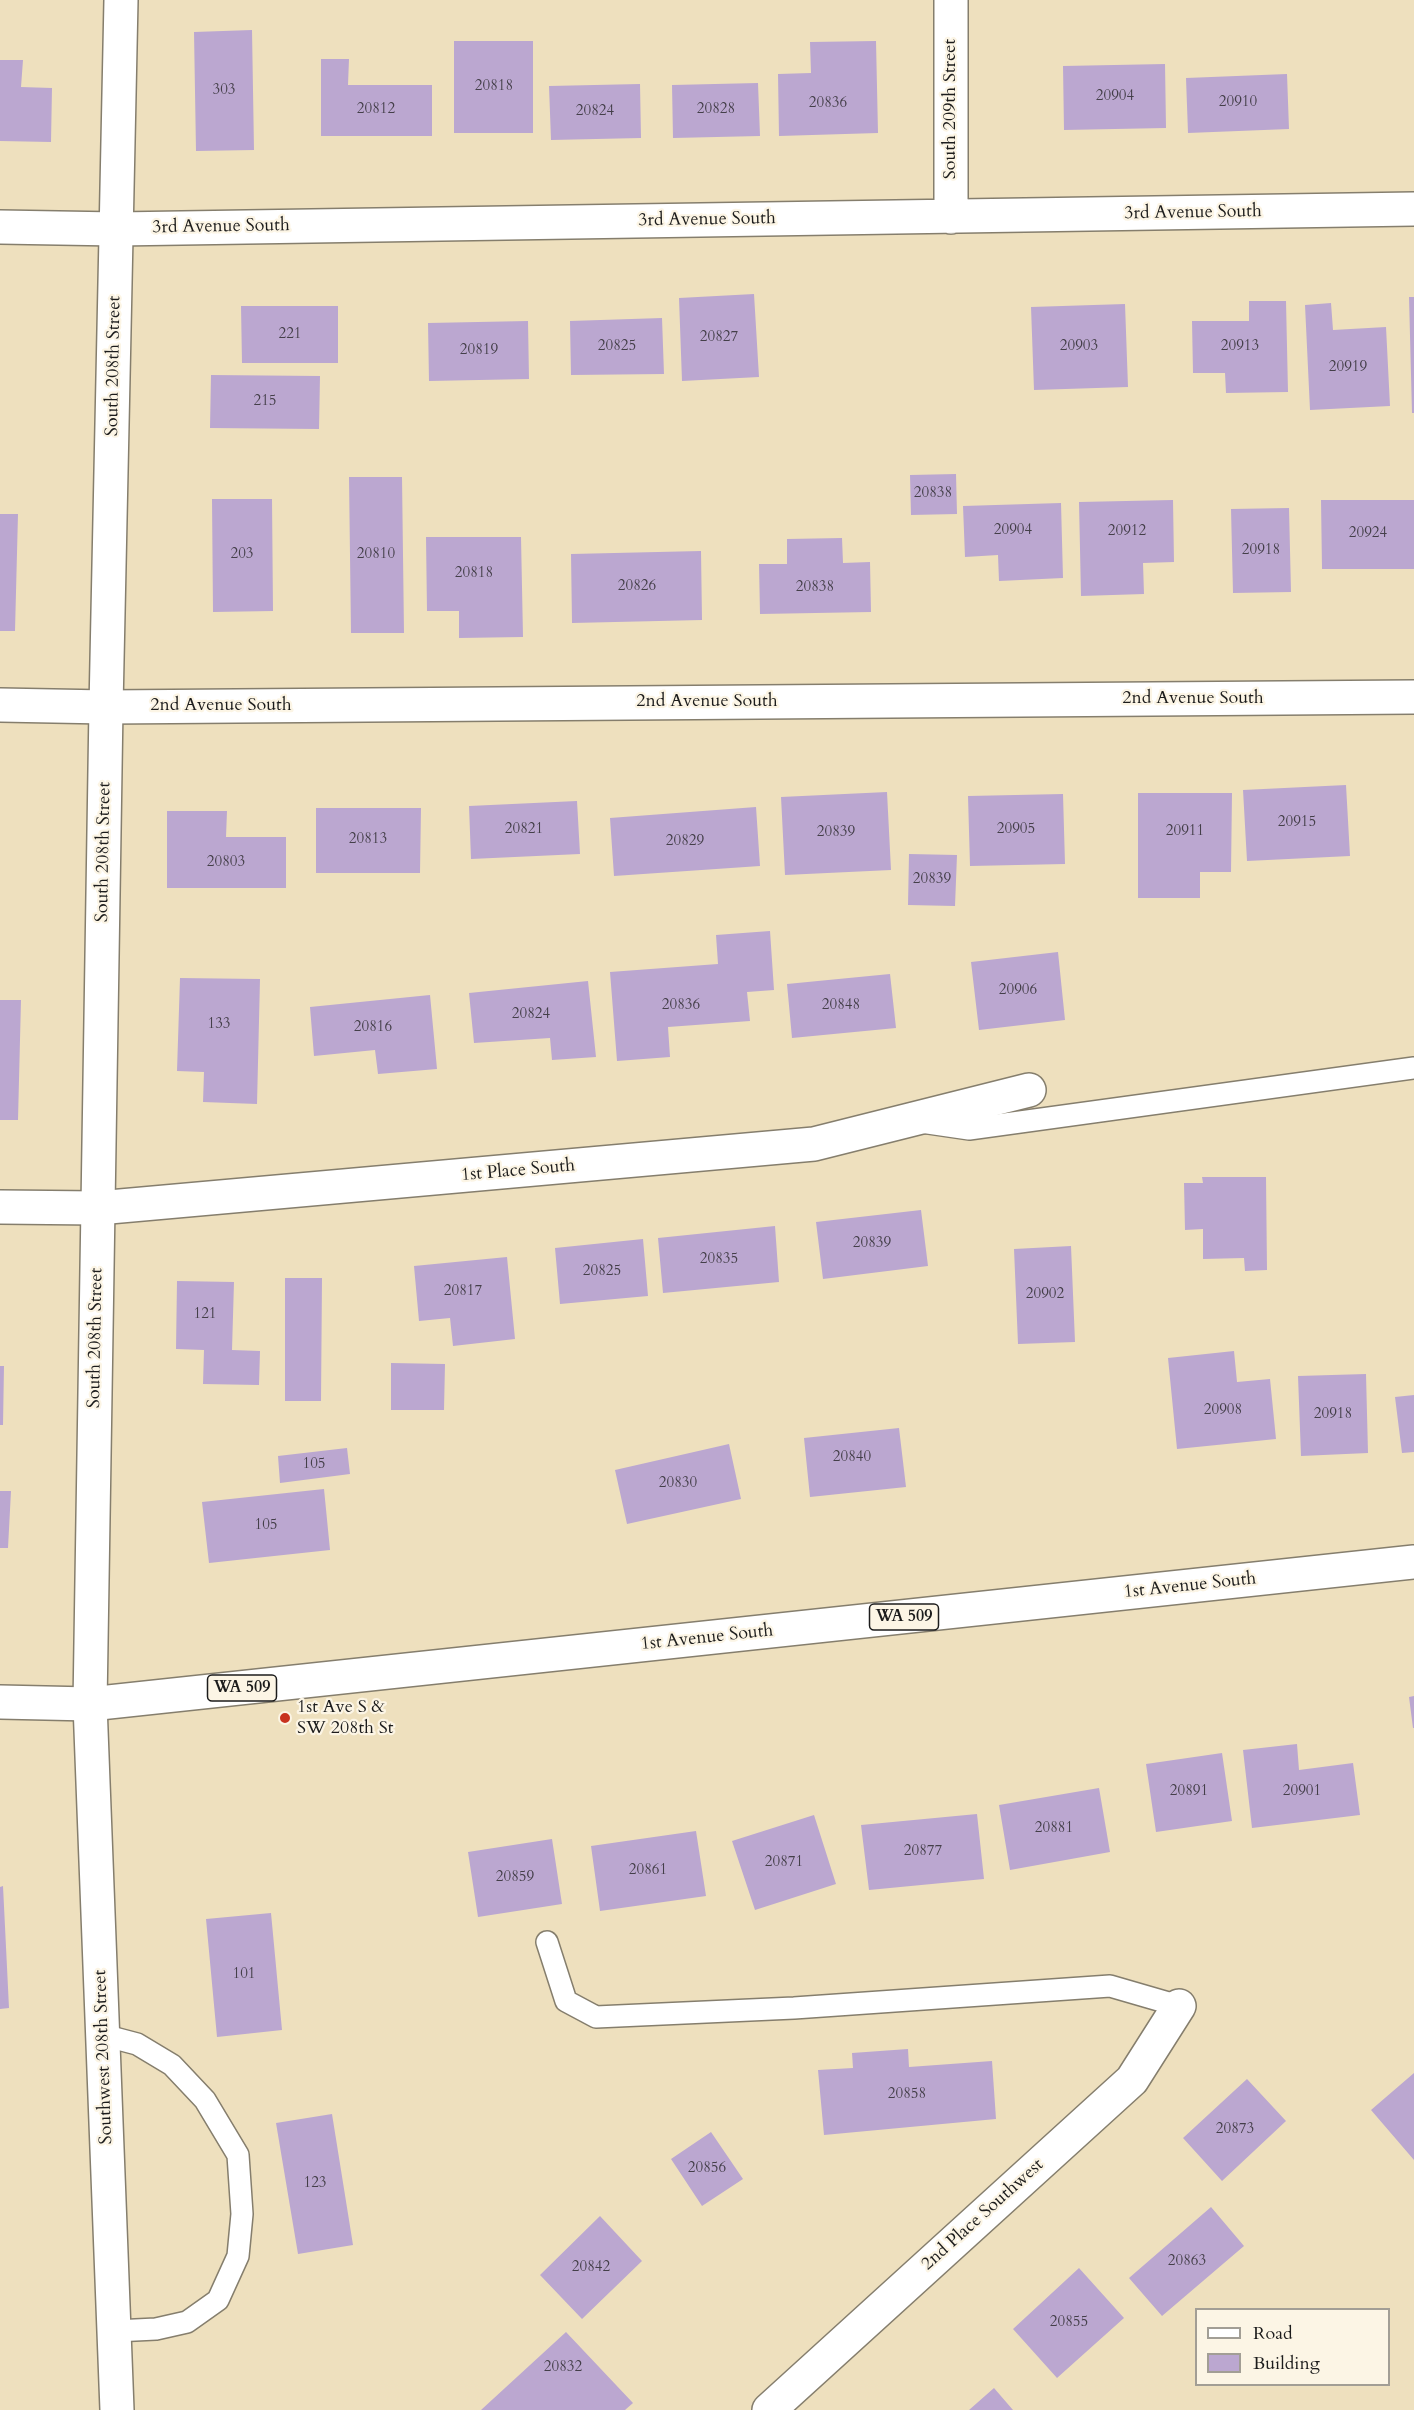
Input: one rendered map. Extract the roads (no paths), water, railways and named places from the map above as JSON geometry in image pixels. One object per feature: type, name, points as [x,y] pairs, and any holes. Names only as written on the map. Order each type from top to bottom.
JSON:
[{"type":"street","name":"South 208th Street","points":[[90,1704],[106,707],[121,0]]},
{"type":"street","name":"South 209th Street","points":[[951,0],[951,217]]},
{"type":"street","name":"3rd Avenue South","points":[[0,227],[117,229],[1414,209]]},
{"type":"street","name":"2nd Avenue South","points":[[0,705],[106,707],[1414,697]]},
{"type":"street","name":"1st Place South","points":[[0,1207],[98,1208],[814,1144],[1029,1090]]},
{"type":"street","name":"1st Avenue South","points":[[0,1702],[90,1704],[1414,1562]]},
{"type":"street","name":"Southwest 208th Street","points":[[90,1704],[117,2410]]},
{"type":"street","name":"2nd Place Southwest","points":[[769,2410],[1132,2080],[1179,2006]]},
{"type":"lane","points":[[911,1120],[937,1126],[969,1129],[1414,1068]]},
{"type":"lane","points":[[547,1942],[566,2001],[596,2017],[794,2008],[1110,1986],[1179,2006]]},
{"type":"lane","points":[[104,2035],[137,2044],[172,2065],[206,2100],[238,2156],[242,2214],[238,2256],[218,2300],[187,2322],[156,2329],[114,2331]]},
{"type":"place","name":"1st Ave S & SW 208th St","points":[[285,1718]]}]
